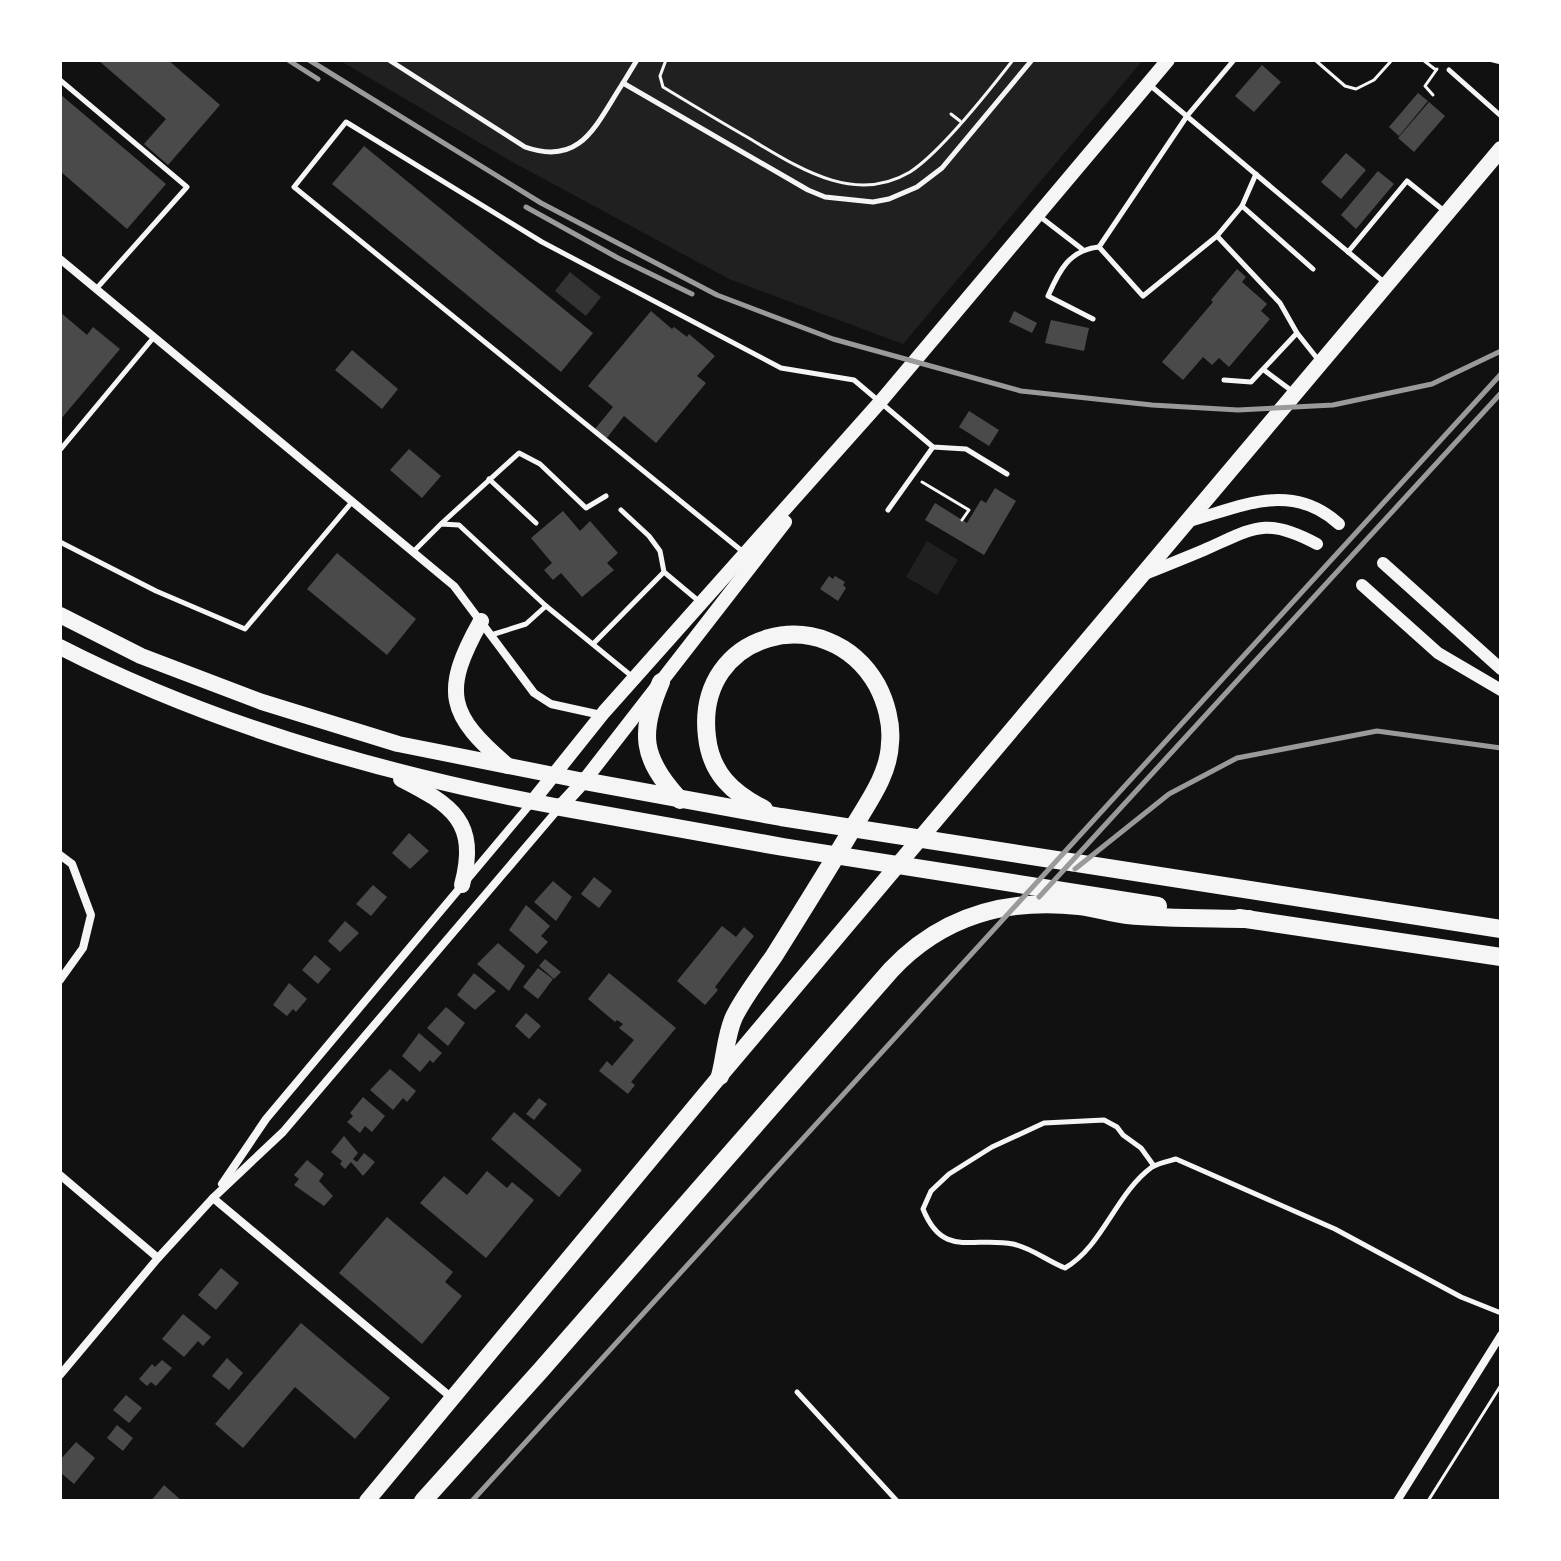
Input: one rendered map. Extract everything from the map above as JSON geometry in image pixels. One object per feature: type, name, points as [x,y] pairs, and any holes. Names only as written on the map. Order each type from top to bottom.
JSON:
[{"type":"highway","points":[[720,1076],[734,1018],[877,787],[890,744],[884,700],[870,673],[830,642],[796,633],[764,640],[733,657],[713,681],[705,714],[708,751],[724,781],[737,794],[786,817]]},
{"type":"highway","points":[[661,682],[648,716],[647,746],[658,774],[680,800]]},
{"type":"highway","points":[[584,781],[680,800],[1156,877],[1501,929]]},
{"type":"highway","points":[[560,807],[1135,909]]},
{"type":"highway","points":[[423,1501],[891,970],[925,938],[967,919],[1017,905],[1079,906],[1249,919],[1501,957]]},
{"type":"main road","points":[[532,802],[602,715],[881,401],[1166,61]]},
{"type":"main road","points":[[367,1501],[720,1076],[1501,149]]},
{"type":"main road","points":[[60,647],[105,670],[280,737],[382,769],[560,807],[584,781],[866,417]]},
{"type":"main road","points":[[60,615],[141,656],[262,702],[398,744],[584,781]]},
{"type":"main road","points":[[486,628],[459,666],[456,687],[458,704],[471,731],[510,767]]},
{"type":"main road","points":[[382,769],[435,796],[458,816],[465,833],[468,854],[462,885]]},
{"type":"street","points":[[60,259],[454,586],[534,693],[551,704],[602,715]]},
{"type":"street","points":[[1186,522],[1247,505],[1288,499],[1314,505],[1339,524]]},
{"type":"street","points":[[1142,575],[1251,528],[1281,528],[1317,544]]},
{"type":"street","points":[[1383,563],[1501,669]]},
{"type":"street","points":[[1362,585],[1438,653],[1501,690]]},
{"type":"street","points":[[213,1198],[266,1119],[532,802]]},
{"type":"street","points":[[60,1375],[213,1198],[283,1132],[560,807]]},
{"type":"street","points":[[60,855],[72,864],[91,915],[83,948],[60,980]]},
{"type":"street","points":[[60,1175],[158,1258]]},
{"type":"street","points":[[213,1198],[453,1399]]},
{"type":"street","points":[[1397,1501],[1501,1335]]},
{"type":"lane","points":[[389,60],[525,147],[541,153],[559,154],[578,144],[592,130],[637,60]]},
{"type":"lane","points":[[623,83],[808,190],[825,197],[873,202],[902,194],[932,178],[1032,60]]},
{"type":"lane","points":[[1093,319],[1048,296],[1059,271],[1082,249],[1099,247],[1187,116],[1234,60]]},
{"type":"lane","points":[[1449,70],[1501,116]]},
{"type":"lane","points":[[60,80],[187,187],[96,289]]},
{"type":"lane","points":[[1148,83],[1386,284]]},
{"type":"lane","points":[[745,554],[294,187],[346,122],[542,242],[690,321],[781,368],[854,380],[933,447],[966,449],[1007,474]]},
{"type":"lane","points":[[1099,247],[1143,296],[1217,236],[1242,206],[1256,174]]},
{"type":"lane","points":[[1348,252],[1407,181],[1446,213]]},
{"type":"lane","points":[[1242,206],[1313,269]]},
{"type":"lane","points":[[1038,215],[1082,249]]},
{"type":"lane","points":[[1217,236],[1280,303],[1297,333],[1320,362]]},
{"type":"lane","points":[[1224,380],[1251,382],[1297,333]]},
{"type":"lane","points":[[60,450],[154,337]]},
{"type":"lane","points":[[1264,370],[1295,393]]},
{"type":"lane","points":[[888,510],[933,447]]},
{"type":"lane","points":[[413,553],[519,453],[540,464],[586,508],[606,496]]},
{"type":"lane","points":[[489,479],[536,523]]},
{"type":"lane","points":[[60,542],[156,591],[245,629],[353,502]]},
{"type":"lane","points":[[621,510],[660,551],[664,572],[701,603]]},
{"type":"lane","points":[[441,524],[459,525],[546,606],[635,678]]},
{"type":"lane","points":[[593,644],[664,572]]},
{"type":"lane","points":[[486,628],[526,624],[546,606]]},
{"type":"lane","points":[[1154,1166],[1141,1148],[1104,1120],[1044,1123],[992,1147],[949,1174],[931,1191],[923,1209],[930,1225],[944,1238],[957,1244],[1011,1243],[1065,1268],[1080,1259],[1137,1182],[1154,1166],[1176,1159],[1335,1229],[1461,1297],[1501,1313]]},
{"type":"lane","points":[[797,1392],[897,1501]]},
{"type":"path","points":[[666,60],[660,76],[663,87],[803,170],[839,183],[880,184],[900,177],[927,160],[1013,60]]},
{"type":"path","points":[[1315,60],[1345,86],[1356,89],[1374,80],[1392,60]]},
{"type":"path","points":[[1423,60],[1436,70]]},
{"type":"path","points":[[1433,95],[1425,86],[1444,60]]},
{"type":"path","points":[[1489,60],[1501,63]]},
{"type":"path","points":[[951,114],[966,126]]},
{"type":"path","points":[[912,476],[969,510],[962,520]]},
{"type":"path","points":[[1428,1501],[1501,1385]]},
{"type":"shaded area","points":[[339,60],[1143,60],[903,344],[729,279],[509,160]]},
{"type":"shaded area","points":[[570,272],[601,297],[586,316],[555,291]]},
{"type":"shaded area","points":[[927,541],[958,560],[937,595],[906,577]]},
{"type":"building","points":[[98,60],[168,60],[220,105],[168,165],[144,144],[166,119]]},
{"type":"building","points":[[1262,65],[1281,82],[1254,112],[1235,96]]},
{"type":"building","points":[[1418,93],[1428,101],[1399,136],[1389,127]]},
{"type":"building","points":[[60,94],[166,184],[127,229],[60,171]]},
{"type":"building","points":[[1429,102],[1445,116],[1414,152],[1398,138]]},
{"type":"building","points":[[364,146],[593,333],[561,372],[332,184]]},
{"type":"building","points":[[1346,153],[1366,170],[1341,199],[1321,182]]},
{"type":"building","points":[[1378,171],[1394,184],[1356,229],[1341,215]]},
{"type":"building","points":[[1237,269],[1246,277],[1242,282],[1267,304],[1261,311],[1270,319],[1229,367],[1219,358],[1212,365],[1203,357],[1183,380],[1162,362]]},
{"type":"building","points":[[651,311],[672,329],[674,327],[687,337],[689,334],[715,356],[697,376],[706,383],[656,443],[624,416],[606,439],[595,429],[613,407],[588,386]]},
{"type":"building","points":[[1014,311],[1037,323],[1032,333],[1009,322]]},
{"type":"building","points":[[60,312],[87,335],[93,327],[120,349],[60,420]]},
{"type":"building","points":[[1051,320],[1089,328],[1084,351],[1045,343]]},
{"type":"building","points":[[352,350],[398,389],[382,409],[335,370]]},
{"type":"building","points":[[969,411],[999,430],[989,446],[959,427]]},
{"type":"building","points":[[409,449],[441,476],[422,498],[390,470]]},
{"type":"building","points":[[995,488],[1016,501],[984,555],[925,520],[935,503],[967,523],[981,500],[986,503]]},
{"type":"building","points":[[563,511],[580,531],[590,521],[618,553],[607,563],[614,570],[582,597],[561,573],[553,580],[544,570],[552,563],[531,538]]},
{"type":"building","points":[[337,553],[416,619],[387,655],[307,589]]},
{"type":"building","points":[[829,576],[845,582],[843,585],[846,588],[838,601],[820,589]]},
{"type":"building","points":[[409,833],[429,851],[410,869],[392,853]]},
{"type":"building","points":[[594,877],[612,891],[599,908],[581,894]]},
{"type":"building","points":[[553,881],[572,897],[556,921],[534,902]]},
{"type":"building","points":[[373,885],[387,897],[371,916],[356,904]]},
{"type":"building","points":[[526,905],[550,926],[541,936],[548,942],[537,954],[509,930]]},
{"type":"building","points":[[345,921],[359,933],[340,952],[328,941]]},
{"type":"building","points":[[722,926],[736,937],[744,927],[754,936],[705,1005],[677,981]]},
{"type":"building","points":[[498,943],[525,966],[509,991],[477,964]]},
{"type":"building","points":[[315,955],[331,969],[318,984],[302,970]]},
{"type":"building","points":[[545,959],[561,972],[554,979],[539,966]]},
{"type":"building","points":[[538,968],[553,979],[538,999],[523,987]]},
{"type":"building","points":[[474,973],[496,991],[475,1010],[457,995]]},
{"type":"building","points":[[609,973],[676,1028],[631,1082],[635,1085],[628,1094],[599,1071],[607,1061],[612,1066],[634,1040],[619,1028],[623,1024],[617,1020],[615,1022],[588,999]]},
{"type":"building","points":[[289,983],[307,999],[296,1012],[293,1009],[287,1016],[273,1005]]},
{"type":"building","points":[[446,1007],[465,1023],[448,1046],[427,1028]]},
{"type":"building","points":[[526,1013],[541,1026],[529,1039],[515,1026]]},
{"type":"building","points":[[419,1033],[442,1053],[433,1063],[430,1060],[420,1072],[402,1056]]},
{"type":"building","points":[[390,1069],[416,1091],[407,1102],[403,1098],[393,1110],[370,1090]]},
{"type":"building","points":[[363,1097],[385,1116],[372,1132],[365,1126],[360,1133],[347,1122]]},
{"type":"building","points":[[539,1098],[547,1104],[534,1120],[526,1114]]},
{"type":"building","points":[[514,1112],[582,1170],[559,1197],[491,1139]]},
{"type":"building","points":[[344,1136],[358,1153],[353,1159],[357,1162],[364,1153],[375,1162],[363,1176],[351,1162],[345,1169],[340,1164],[342,1161],[331,1152]]},
{"type":"building","points":[[307,1160],[324,1174],[319,1181],[333,1196],[324,1206],[294,1185],[299,1179],[294,1175]]},
{"type":"building","points":[[487,1171],[507,1188],[512,1182],[534,1200],[486,1258],[420,1203],[444,1176],[467,1195]]},
{"type":"building","points":[[387,1217],[453,1272],[445,1282],[462,1296],[422,1344],[339,1273]]},
{"type":"building","points":[[221,1268],[239,1283],[216,1310],[198,1295]]},
{"type":"building","points":[[183,1314],[211,1337],[203,1346],[198,1341],[184,1357],[162,1339]]},
{"type":"building","points":[[301,1323],[390,1398],[355,1439],[295,1387],[243,1448],[215,1424]]},
{"type":"building","points":[[227,1358],[243,1373],[229,1390],[212,1376]]},
{"type":"building","points":[[162,1360],[172,1368],[156,1386],[151,1382],[147,1386],[139,1379],[152,1364],[155,1367]]},
{"type":"building","points":[[126,1395],[142,1408],[129,1423],[113,1410]]},
{"type":"building","points":[[117,1425],[133,1438],[123,1451],[107,1438]]},
{"type":"building","points":[[76,1442],[95,1458],[74,1484],[60,1472],[60,1460]]},
{"type":"building","points":[[164,1485],[182,1501],[151,1501]]},
{"type":"railway","points":[[288,60],[318,79]]},
{"type":"railway","points":[[309,60],[541,203],[717,295],[833,339],[1021,391],[1152,405],[1238,410],[1333,405],[1432,384],[1501,351]]},
{"type":"railway","points":[[526,207],[618,258],[692,294]]},
{"type":"railway","points":[[472,1501],[1501,374]]},
{"type":"railway","points":[[1039,897],[1501,393]]},
{"type":"railway","points":[[1075,869],[1169,794],[1237,758],[1377,731],[1501,748]]}]
